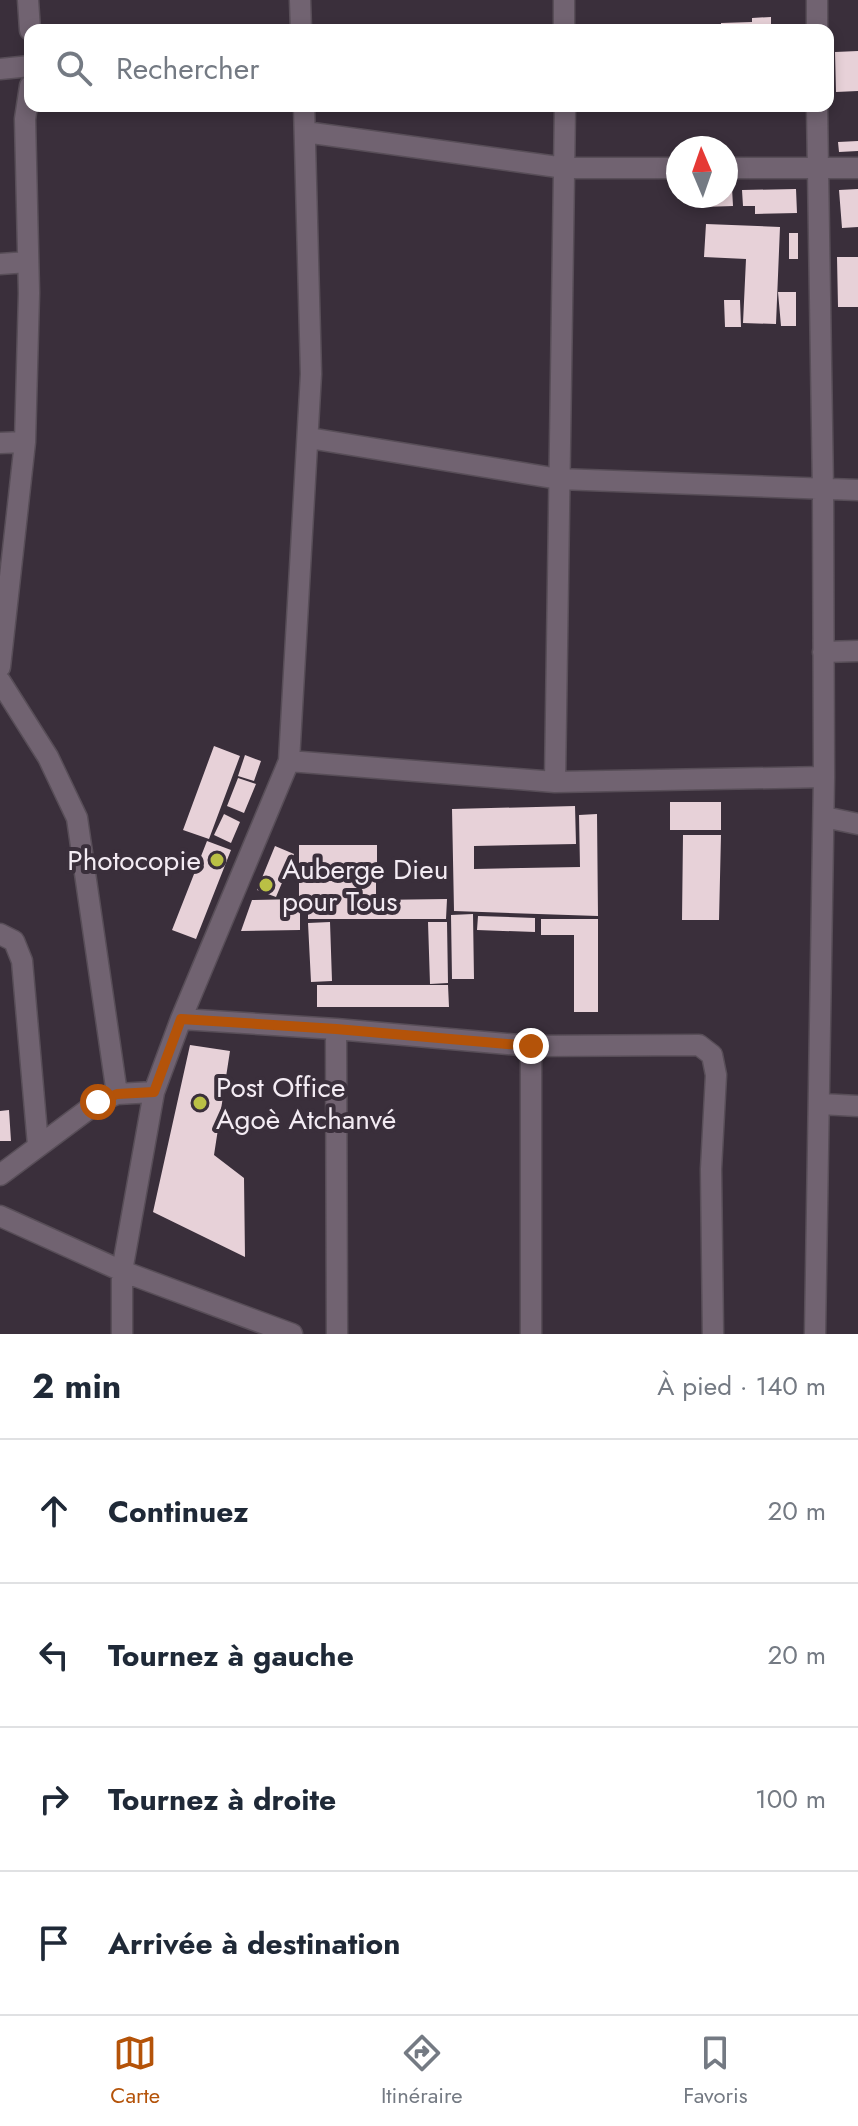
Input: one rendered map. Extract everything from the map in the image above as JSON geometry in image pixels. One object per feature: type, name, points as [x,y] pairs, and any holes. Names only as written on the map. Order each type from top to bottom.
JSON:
[{"type":"street","points":[[28,0],[30,24]]},
{"type":"street","points":[[300,0],[301,24]]},
{"type":"street","points":[[564,0],[564,24]]},
{"type":"street","points":[[817,0],[817,24]]},
{"type":"street","points":[[0,69],[24,67]]},
{"type":"street","points":[[0,667],[25,442],[28,262],[26,112]]},
{"type":"street","points":[[122,1334],[122,1271],[154,1092],[181,1019],[289,761],[311,374],[304,112]]},
{"type":"street","points":[[555,782],[565,112]]},
{"type":"street","points":[[815,1334],[824,817],[817,112]]},
{"type":"street","points":[[305,132],[565,168],[666,168]]},
{"type":"street","points":[[738,168],[858,168]]},
{"type":"street","points":[[0,264],[28,262]]},
{"type":"street","points":[[309,438],[559,479],[858,490]]},
{"type":"street","points":[[0,443],[25,442]]},
{"type":"street","points":[[823,652],[858,651]]},
{"type":"street","points":[[0,681],[48,757],[77,818],[117,1094]]},
{"type":"street","points":[[289,761],[555,782],[824,777]]},
{"type":"street","points":[[824,817],[858,824]]},
{"type":"street","points":[[0,934],[14,941],[22,961],[38,1145]]},
{"type":"street","points":[[181,1019],[531,1046],[699,1045],[712,1055],[716,1075],[711,1169],[713,1334]]},
{"type":"street","points":[[336,1029],[337,1334]]},
{"type":"street","points":[[531,1046],[531,1334]]},
{"type":"street","points":[[0,1175],[98,1102],[117,1094],[154,1092]]},
{"type":"street","points":[[820,1104],[858,1106]]},
{"type":"street","points":[[0,1216],[122,1271],[292,1334]]},
{"type":"building","points":[[771,17],[771,24],[721,24],[752,22],[752,18]]},
{"type":"building","points":[[858,51],[858,91],[836,92],[835,52]]},
{"type":"building","points":[[858,141],[858,151],[839,152],[838,142]]},
{"type":"building","points":[[796,189],[797,213],[755,214],[755,206],[743,206],[742,190]]},
{"type":"building","points":[[858,189],[858,227],[842,228],[839,190]]},
{"type":"building","points":[[706,224],[780,227],[776,324],[743,323],[746,259],[704,257]]},
{"type":"building","points":[[789,233],[798,233],[798,259],[789,259]]},
{"type":"building","points":[[837,257],[858,257],[858,307],[838,307]]},
{"type":"building","points":[[778,292],[796,292],[796,326],[781,326]]},
{"type":"building","points":[[724,300],[740,300],[741,327],[725,327]]},
{"type":"building","points":[[214,746],[240,756],[209,839],[183,830]]},
{"type":"building","points":[[245,755],[261,761],[254,781],[238,776]]},
{"type":"building","points":[[238,778],[256,784],[244,813],[227,806]]},
{"type":"building","points":[[670,802],[721,802],[721,830],[670,830]]},
{"type":"building","points":[[575,806],[576,844],[474,846],[474,869],[580,867],[579,815],[597,814],[598,916],[454,911],[452,809]]},
{"type":"building","points":[[224,814],[240,822],[231,843],[214,835]]},
{"type":"building","points":[[683,835],[721,835],[719,920],[682,920]]},
{"type":"building","points":[[207,841],[231,850],[196,939],[172,930]]},
{"type":"building","points":[[299,845],[377,845],[377,865],[299,866]]},
{"type":"building","points":[[275,846],[294,854],[276,897],[257,890]]},
{"type":"building","points":[[299,881],[376,881],[376,900],[447,899],[446,919],[308,919],[308,896],[299,896]]},
{"type":"building","points":[[300,899],[300,930],[241,931],[252,900]]},
{"type":"building","points":[[473,914],[474,979],[452,979],[451,915]]},
{"type":"building","points":[[478,916],[535,918],[535,932],[477,930]]},
{"type":"building","points":[[541,919],[598,919],[598,1012],[574,1012],[574,935],[541,935]]},
{"type":"building","points":[[330,922],[332,981],[311,982],[308,923]]},
{"type":"building","points":[[428,922],[447,922],[448,983],[430,984]]},
{"type":"building","points":[[317,985],[448,985],[449,1007],[317,1007]]},
{"type":"building","name":"Post Office Agoè Atchanvé","points":[[190,1045],[230,1051],[214,1155],[244,1178],[245,1257],[153,1212]]},
{"type":"building","points":[[9,1110],[11,1141],[0,1141],[0,1111]]},
{"type":"place","name":"Photocopie","points":[[217,860]]},
{"type":"place","name":"Auberge Dieu pour Tous","points":[[266,885]]},
{"type":"place","name":"Post Office Agoè Atchanvé","points":[[200,1103]]},
{"type":"route","points":[[98,1102],[117,1094],[154,1092],[181,1019],[531,1046]]}]
